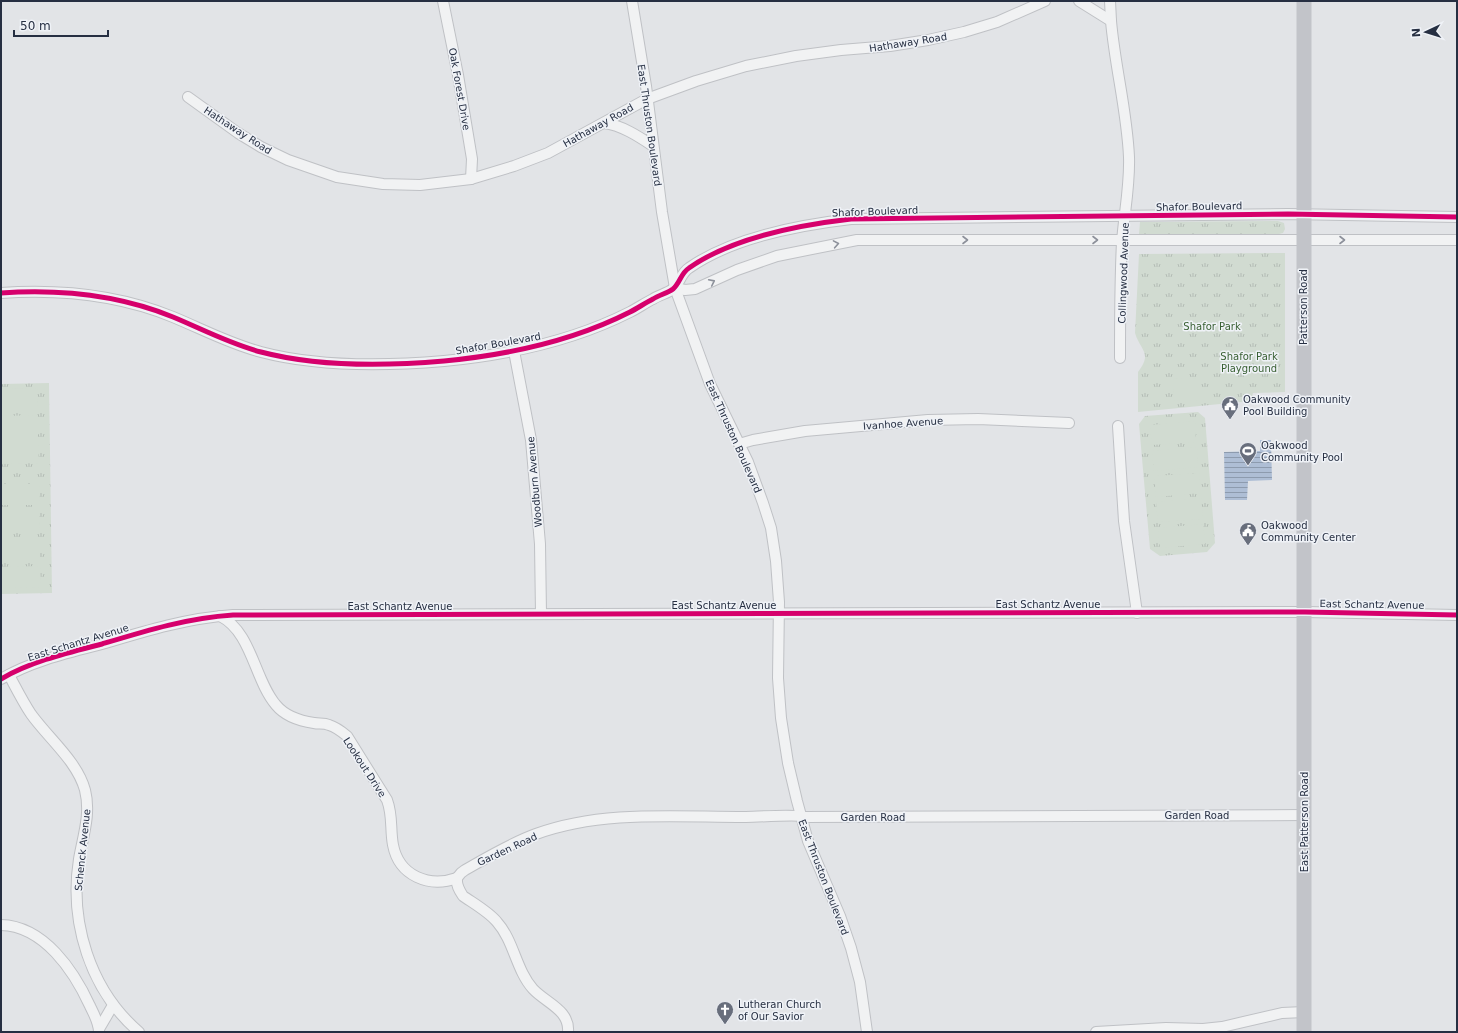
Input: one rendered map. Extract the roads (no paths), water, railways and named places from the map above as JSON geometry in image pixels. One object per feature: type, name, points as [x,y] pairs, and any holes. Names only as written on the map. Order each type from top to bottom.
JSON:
[{"type":"main road","name":"Patterson Road","points":[[1304,1],[1304,612]]},
{"type":"main road","name":"East Patterson Road","points":[[1304,612],[1304,1032]]},
{"type":"street","name":"Oak Forest Drive","points":[[443,1],[458,75],[472,160],[471,179]]},
{"type":"street","name":"East Thruston Boulevard","points":[[632,1],[674,288],[710,384],[748,462],[764,503],[771,528],[776,561],[778,678],[781,718],[788,763],[800,815],[812,851],[840,916],[851,948],[860,982],[867,1032]]},
{"type":"street","name":"Hathaway Road","points":[[188,97],[238,133],[261,147],[288,160],[337,177],[383,184],[420,185],[471,179],[514,166],[548,153],[647,99],[696,81],[739,68],[796,56],[841,50],[890,46],[928,40],[964,32],[997,22],[1045,1]]},
{"type":"street","points":[[1079,1],[1111,21]]},
{"type":"street","name":"Collingwood Avenue","points":[[1110,1],[1111,21],[1127,122],[1129,159],[1128,201],[1125,216],[1120,292],[1120,358]]},
{"type":"street","points":[[604,123],[627,131],[653,146]]},
{"type":"street","name":"Shafor Boulevard","points":[[1,293],[66,293],[122,302],[172,316],[236,344],[261,352],[294,359],[328,363],[404,364],[446,361],[514,351],[554,341],[590,329],[630,312],[674,288],[682,274],[687,269],[734,245],[777,231],[816,223],[851,219],[1303,214],[1457,217]]},
{"type":"street","points":[[674,288],[685,290],[695,289],[737,270],[777,256],[857,240],[1457,240]]},
{"type":"street","name":"Woodburn Avenue","points":[[514,351],[531,440],[540,544],[541,614]]},
{"type":"street","name":"Ivanhoe Avenue","points":[[739,444],[753,440],[805,431],[928,420],[985,419],[1069,423]]},
{"type":"street","points":[[1118,426],[1124,521],[1137,613]]},
{"type":"street","name":"East Schantz Avenue","points":[[5,677],[40,661],[168,625],[195,619],[220,616],[1304,612],[1457,615]]},
{"type":"street","name":"Lookout Drive","points":[[220,616],[238,630],[268,695],[276,706],[285,713],[299,720],[328,724],[347,736],[387,800],[392,820],[392,844],[400,864],[407,871],[418,878],[433,882],[450,881],[457,878]]},
{"type":"street","name":"Schenck Avenue","points":[[5,677],[51,739],[73,764],[81,778],[85,792],[87,813],[77,882],[81,934],[89,960],[113,1005],[128,1023],[139,1032]]},
{"type":"street","name":"Garden Road","points":[[457,878],[461,872],[510,845],[536,834],[564,826],[629,817],[775,817],[800,815],[804,817],[1304,815]]},
{"type":"street","points":[[457,878],[459,890],[463,896],[497,921],[504,932],[525,978],[534,990],[563,1013],[567,1020],[568,1032]]},
{"type":"street","points":[[1,925],[15,927],[29,933],[44,942],[58,955],[80,985],[96,1020],[99,1031]]},
{"type":"street","points":[[99,1031],[113,1005]]},
{"type":"street","points":[[1096,1032],[1166,1028],[1203,1029],[1222,1027],[1282,1013],[1304,1012]]},
{"type":"water","name":"Oakwood Community Pool","points":[[1260,440],[1271,440],[1272,480],[1248,481],[1247,500],[1225,500],[1224,452],[1260,451]]},
{"type":"place","name":"Oakwood Community Pool Building","points":[[1230,420]]},
{"type":"place","name":"Oakwood Community Pool","points":[[1248,466]]},
{"type":"place","name":"Oakwood Community Center","points":[[1248,546]]},
{"type":"place","name":"Lutheran Church of Our Savior","points":[[725,1025]]},
{"type":"park label","name":"Shafor Park","points":[[1212,326]]},
{"type":"park label","name":"Shafor Park Playground","points":[[1249,362]]}]
